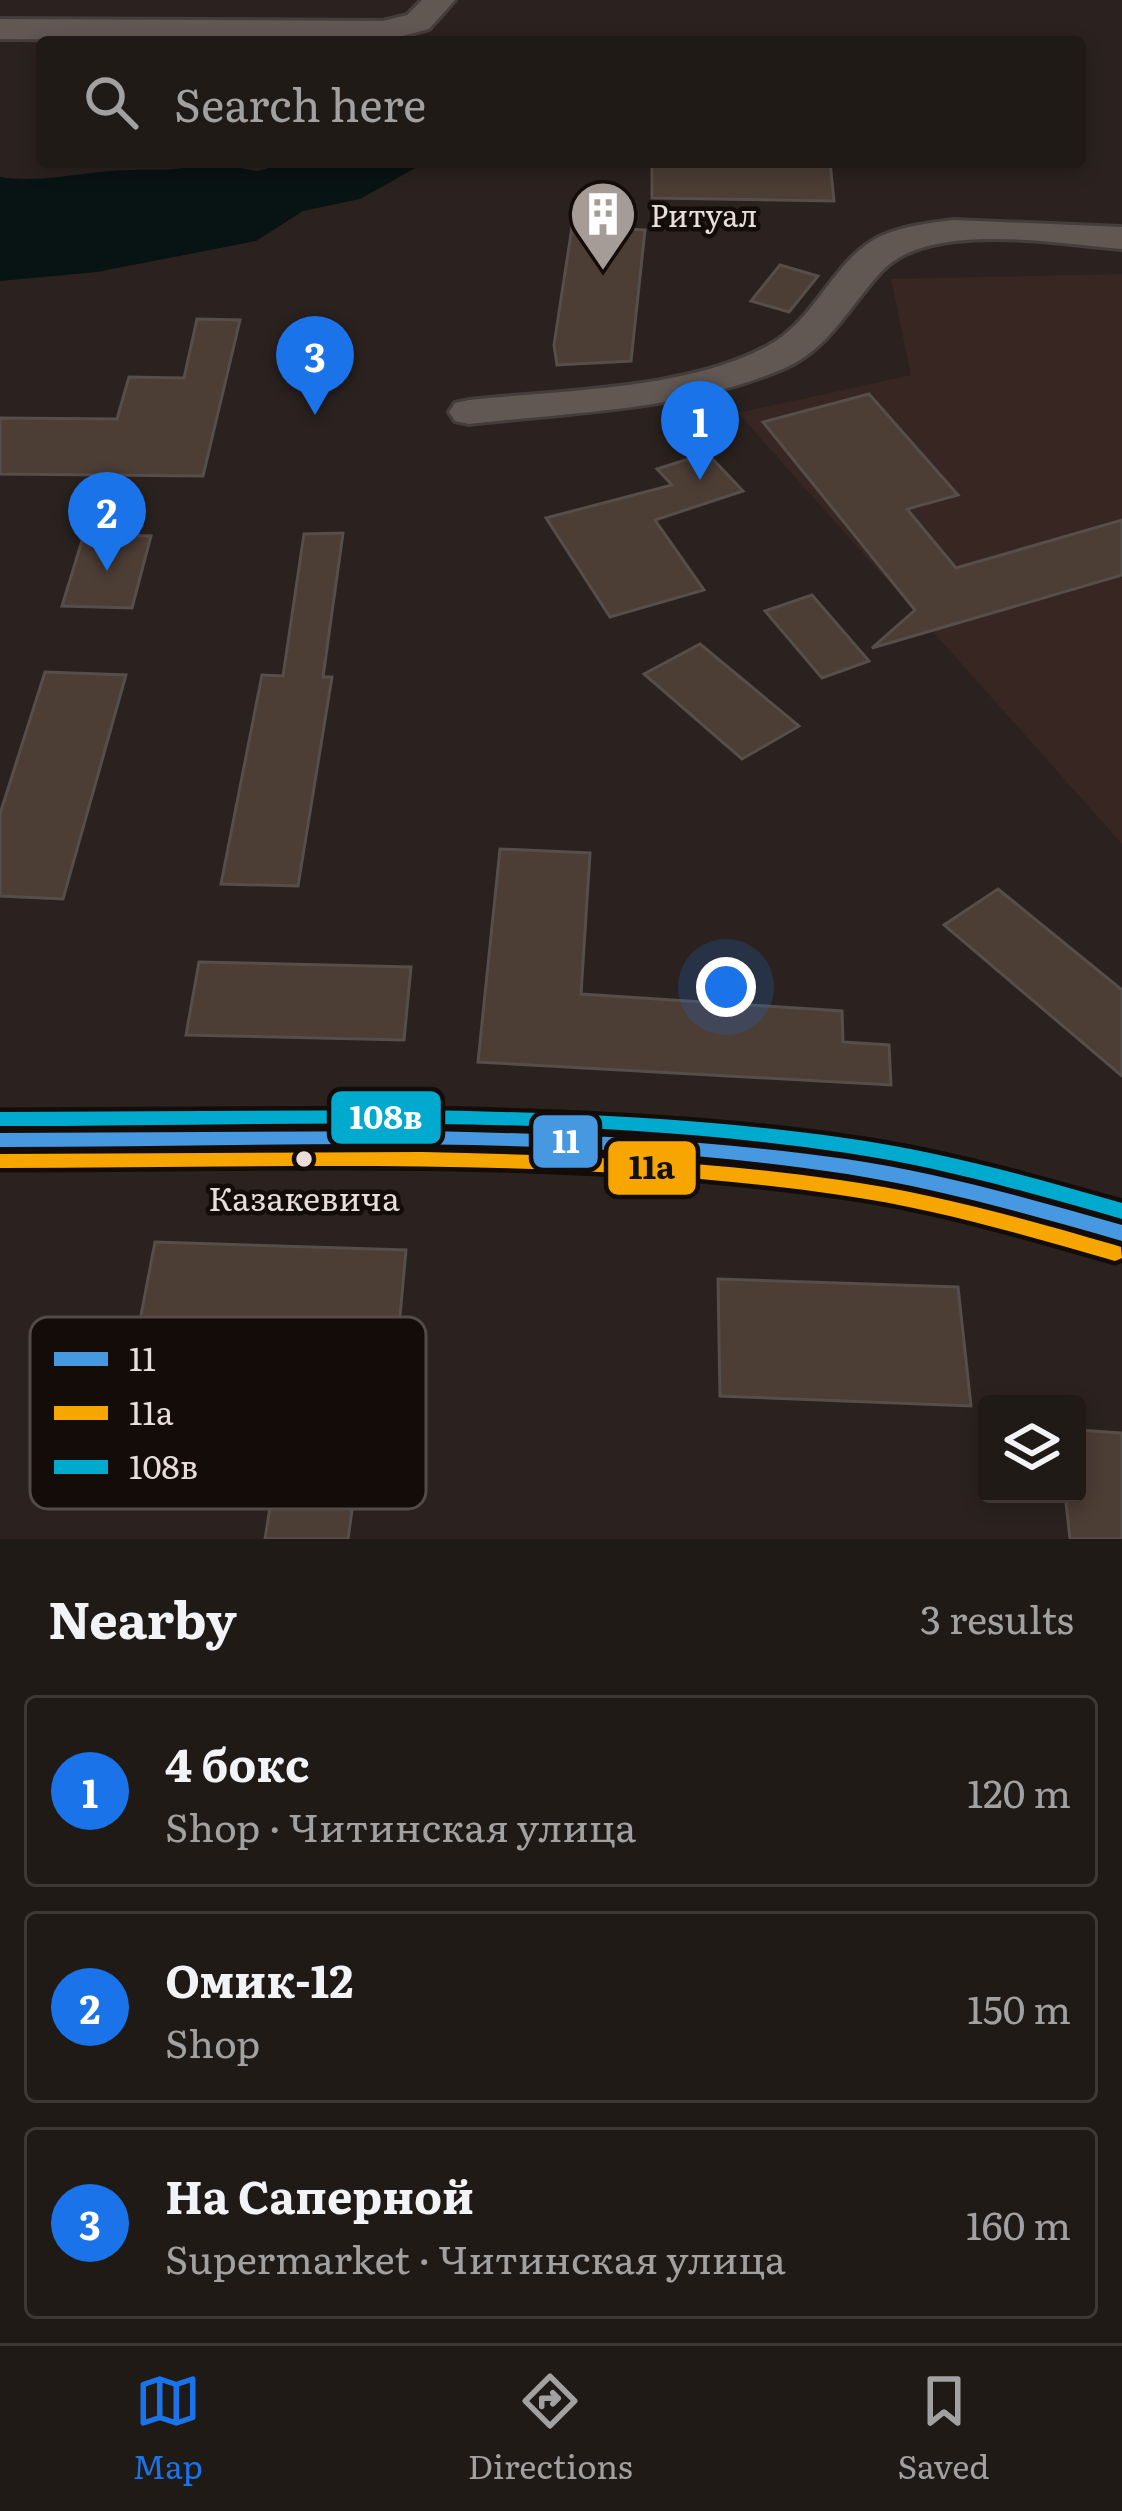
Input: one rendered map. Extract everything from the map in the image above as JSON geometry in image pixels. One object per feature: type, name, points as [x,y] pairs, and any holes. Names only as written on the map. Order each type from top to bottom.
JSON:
[{"type":"street","points":[[0,29],[383,31],[418,22],[439,0]]},
{"type":"street","points":[[470,412],[669,388],[771,360],[813,334],[874,256],[895,241],[955,231],[1122,238]]},
{"type":"street","points":[[0,1140],[623,1144],[804,1158],[922,1178],[1083,1217],[1122,1233]]},
{"type":"shaded area","points":[[415,168],[360,199],[303,211],[256,241],[97,272],[0,281],[0,177],[34,179],[169,169]]},
{"type":"shaded area","points":[[1122,274],[1122,844],[738,413],[911,375],[891,279]]},
{"type":"building","points":[[652,168],[831,168],[834,201],[652,198]]},
{"type":"building","name":"Ритуал","points":[[572,227],[645,230],[631,361],[557,365],[554,345]]},
{"type":"building","points":[[780,265],[818,276],[789,312],[751,301]]},
{"type":"building","points":[[197,319],[240,320],[203,476],[0,474],[0,418],[117,419],[129,377],[184,378]]},
{"type":"building","points":[[869,394],[958,495],[907,509],[956,568],[1122,520],[1122,575],[872,648],[915,610],[763,422]]},
{"type":"building","points":[[707,453],[743,491],[655,520],[704,590],[610,617],[546,518],[672,485],[657,469]]},
{"type":"building","points":[[343,533],[323,677],[332,677],[298,886],[221,884],[262,675],[283,676],[304,534]]},
{"type":"building","points":[[84,534],[151,536],[132,608],[62,606]]},
{"type":"building","points":[[812,595],[869,661],[822,678],[765,611]]},
{"type":"building","points":[[700,644],[799,726],[742,759],[644,674]]},
{"type":"building","points":[[45,672],[126,675],[63,899],[0,896],[0,814]]},
{"type":"building","points":[[500,849],[590,853],[581,994],[842,1011],[843,1042],[889,1045],[891,1085],[478,1062]]},
{"type":"building","points":[[998,889],[1122,990],[1122,1076],[944,925]]},
{"type":"building","points":[[199,962],[411,967],[404,1040],[186,1035]]},
{"type":"building","points":[[155,1242],[406,1250],[400,1317],[141,1317]]},
{"type":"building","points":[[718,1279],[958,1287],[971,1406],[720,1396]]},
{"type":"building","points":[[1086,1431],[1122,1433],[1122,1539],[1070,1539],[1066,1503],[1086,1503]]},
{"type":"building","points":[[270,1509],[352,1509],[348,1539],[265,1539]]},
{"type":"transit line","name":"108в","points":[[0,1119],[425,1117],[709,1129],[849,1146],[987,1172],[1122,1211]]},
{"type":"transit line","name":"11","points":[[0,1140],[425,1138],[708,1150],[848,1167],[986,1194],[1122,1233]]},
{"type":"transit line","name":"11а","points":[[0,1161],[422,1159],[704,1171],[843,1188],[980,1214],[1115,1253]]},
{"type":"place","name":"Ритуал","points":[[603,273]]},
{"type":"place","name":"На Саперной","points":[[315,415]]},
{"type":"place","name":"4 бокс","points":[[700,480]]},
{"type":"place","name":"Омик-12","points":[[107,571]]},
{"type":"place","name":"Казакевича","points":[[304,1159]]}]
